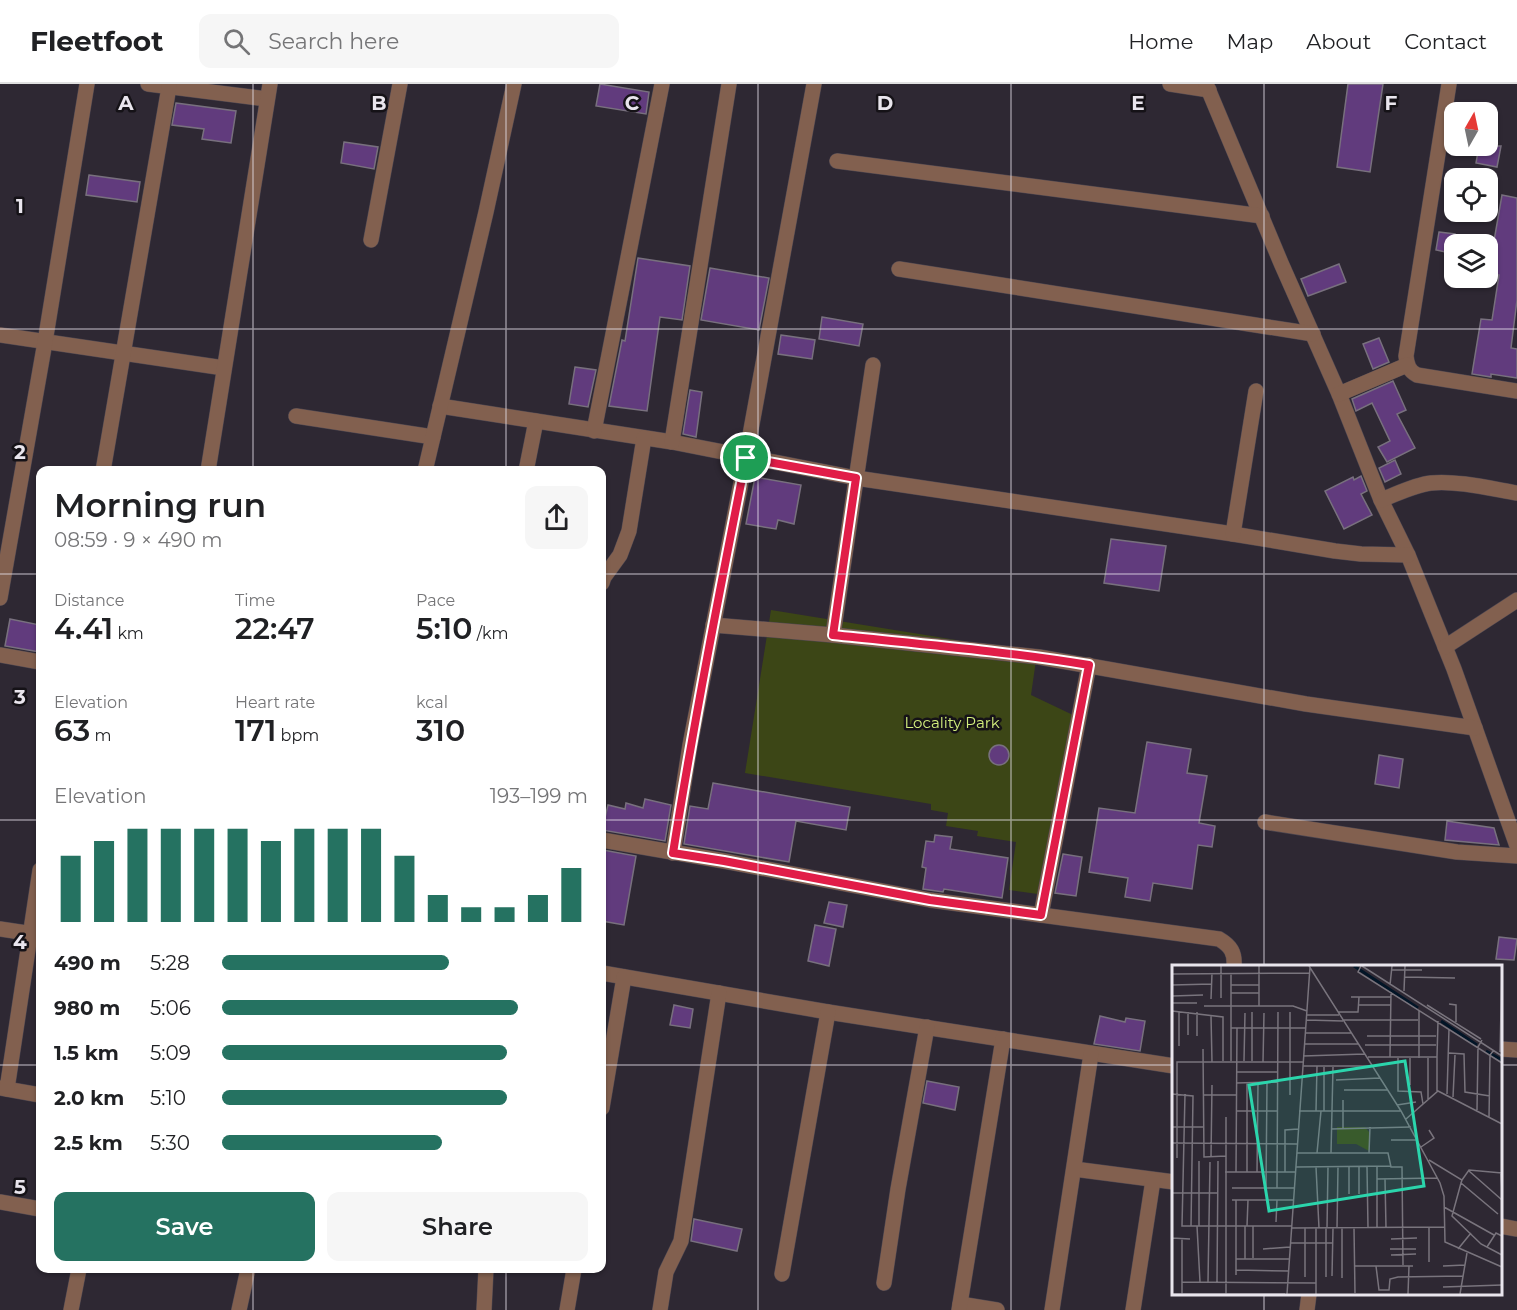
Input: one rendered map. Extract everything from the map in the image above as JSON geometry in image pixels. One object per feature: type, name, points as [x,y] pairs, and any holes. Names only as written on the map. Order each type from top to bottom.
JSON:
[{"type":"street","points":[[0,598],[87,84]]},
{"type":"street","points":[[148,84],[268,92],[209,466]]},
{"type":"street","points":[[371,240],[400,84]]},
{"type":"street","points":[[426,466],[514,84]]},
{"type":"street","points":[[594,430],[662,84]]},
{"type":"street","points":[[672,442],[729,84]]},
{"type":"street","points":[[673,853],[690,745],[746,458],[814,84]]},
{"type":"street","points":[[1170,84],[1208,87],[1281,263],[1339,394],[1381,500],[1408,555],[1445,647],[1517,846]]},
{"type":"street","points":[[1449,84],[1406,356],[1407,365],[1411,372],[1417,375],[1517,391]]},
{"type":"street","points":[[104,466],[169,87]]},
{"type":"street","points":[[837,161],[1262,216]]},
{"type":"street","points":[[899,269],[1313,334]]},
{"type":"street","points":[[0,334],[224,368]]},
{"type":"street","points":[[1339,394],[1407,365]]},
{"type":"street","points":[[833,635],[873,366]]},
{"type":"street","points":[[1233,534],[1256,391]]},
{"type":"street","points":[[440,406],[672,442],[856,478],[1335,551],[1408,555]]},
{"type":"street","points":[[296,416],[433,437]]},
{"type":"street","points":[[527,466],[536,421]]},
{"type":"street","points":[[606,574],[620,555],[629,531],[644,438]]},
{"type":"street","points":[[1381,500],[1431,483],[1450,483],[1517,493]]},
{"type":"street","points":[[1445,647],[1517,600]]},
{"type":"street","points":[[713,625],[1002,652],[1089,665],[1306,704],[1475,728]]},
{"type":"street","points":[[0,655],[36,661]]},
{"type":"street","points":[[1041,915],[1089,665]]},
{"type":"street","points":[[1265,822],[1457,852],[1517,856]]},
{"type":"street","points":[[606,841],[930,900],[1219,939],[1231,948],[1234,965]]},
{"type":"street","points":[[0,929],[36,934],[3,1089],[36,1094]]},
{"type":"street","points":[[606,974],[828,1012],[1172,1066]]},
{"type":"street","points":[[606,1084],[624,976]]},
{"type":"street","points":[[660,1310],[666,1272],[681,1241],[719,993]]},
{"type":"street","points":[[782,1274],[828,1012]]},
{"type":"street","points":[[884,1283],[927,1027]]},
{"type":"street","points":[[997,1310],[960,1307],[1004,1039]]},
{"type":"street","points":[[1502,1049],[1517,1050]]},
{"type":"street","points":[[1052,1310],[1091,1054]]},
{"type":"street","points":[[1074,1168],[1172,1182]]},
{"type":"street","points":[[1133,1310],[1153,1180]]},
{"type":"street","points":[[0,1202],[36,1208]]},
{"type":"street","points":[[1502,1226],[1517,1229]]},
{"type":"street","points":[[70,1310],[78,1273]]},
{"type":"street","points":[[239,1310],[247,1273]]},
{"type":"street","points":[[484,1310],[486,1273]]},
{"type":"street","points":[[567,1310],[573,1273]]},
{"type":"street","points":[[1307,1310],[1309,1295]]},
{"type":"green space","name":"Locality Park","points":[[771,610],[1037,653],[1031,695],[1073,715],[1045,895],[1009,890],[1016,842],[977,836],[978,831],[946,826],[948,813],[931,810],[931,804],[745,773]]},
{"type":"building","points":[[600,84],[649,92],[646,114],[596,106]]},
{"type":"building","points":[[1348,84],[1383,84],[1370,172],[1337,167]]},
{"type":"building","points":[[176,103],[236,111],[231,143],[202,139],[204,129],[172,125]]},
{"type":"building","points":[[344,142],[378,147],[374,169],[341,163]]},
{"type":"building","points":[[1498,146],[1501,146],[1497,167],[1476,163],[1477,156],[1498,156]]},
{"type":"building","points":[[89,175],[140,182],[137,202],[86,195]]},
{"type":"building","points":[[1502,195],[1517,198],[1517,300],[1511,348],[1517,349],[1517,378],[1472,374],[1481,319],[1492,320],[1498,288],[1498,234],[1495,234]]},
{"type":"building","points":[[1439,232],[1455,234],[1444,234],[1444,252],[1436,250]]},
{"type":"building","points":[[638,258],[690,266],[682,320],[660,317],[647,411],[609,406],[622,340],[625,341]]},
{"type":"building","points":[[1339,264],[1346,282],[1308,296],[1301,279]]},
{"type":"building","points":[[710,268],[769,278],[759,330],[701,320]]},
{"type":"building","points":[[822,317],[863,324],[859,346],[819,339]]},
{"type":"building","points":[[781,335],[815,340],[812,359],[778,354]]},
{"type":"building","points":[[1379,338],[1389,362],[1373,369],[1363,344]]},
{"type":"building","points":[[575,367],[596,370],[588,407],[569,404]]},
{"type":"building","points":[[1393,381],[1406,410],[1397,414],[1415,448],[1387,462],[1378,447],[1390,441],[1372,403],[1356,411],[1352,399]]},
{"type":"building","points":[[690,390],[702,392],[696,437],[683,434]]},
{"type":"building","points":[[1395,460],[1401,474],[1385,482],[1379,468]]},
{"type":"building","points":[[1361,476],[1367,491],[1361,494],[1372,515],[1344,529],[1325,491],[1353,477],[1354,480]]},
{"type":"building","points":[[755,477],[801,485],[794,524],[778,520],[776,529],[746,524]]},
{"type":"building","points":[[1111,539],[1166,546],[1159,591],[1104,583]]},
{"type":"building","points":[[10,619],[36,624],[36,651],[5,646]]},
{"type":"building","points":[[1147,742],[1191,749],[1187,773],[1207,776],[1199,823],[1215,826],[1212,847],[1198,845],[1192,889],[1153,883],[1150,901],[1125,897],[1128,878],[1089,872],[1099,808],[1135,813]]},
{"type":"building","points":[[999,745],[1006,748],[1009,755],[1006,762],[999,765],[992,762],[989,755],[992,748]]},
{"type":"building","points":[[1379,755],[1403,759],[1399,788],[1375,784]]},
{"type":"building","points":[[713,783],[850,807],[846,830],[796,821],[789,862],[684,844],[690,806],[708,809]]},
{"type":"building","points":[[645,799],[671,805],[665,841],[606,831],[608,805],[625,809],[626,803],[643,808]]},
{"type":"building","points":[[1447,821],[1494,828],[1499,845],[1445,840]]},
{"type":"building","points":[[935,835],[952,837],[950,849],[1008,858],[1002,898],[944,889],[943,892],[923,889],[926,868],[922,867],[926,841],[934,842]]},
{"type":"building","points":[[606,851],[636,856],[624,925],[606,922]]},
{"type":"building","points":[[1063,854],[1082,857],[1076,896],[1055,893]]},
{"type":"building","points":[[829,902],[847,905],[843,927],[824,923]]},
{"type":"building","points":[[815,925],[836,929],[829,966],[808,961]]},
{"type":"building","points":[[1499,937],[1517,939],[1514,960],[1496,959]]},
{"type":"building","points":[[674,1005],[693,1009],[690,1028],[670,1025]]},
{"type":"building","points":[[1100,1016],[1125,1022],[1126,1018],[1145,1021],[1140,1051],[1094,1044]]},
{"type":"building","points":[[927,1081],[959,1087],[955,1110],[923,1103]]},
{"type":"building","points":[[694,1219],[742,1229],[737,1251],[691,1241]]},
{"type":"route","points":[[746,458],[856,478],[833,635],[1002,652],[1089,665],[1041,915],[930,900],[673,853],[690,745],[746,458]]}]
